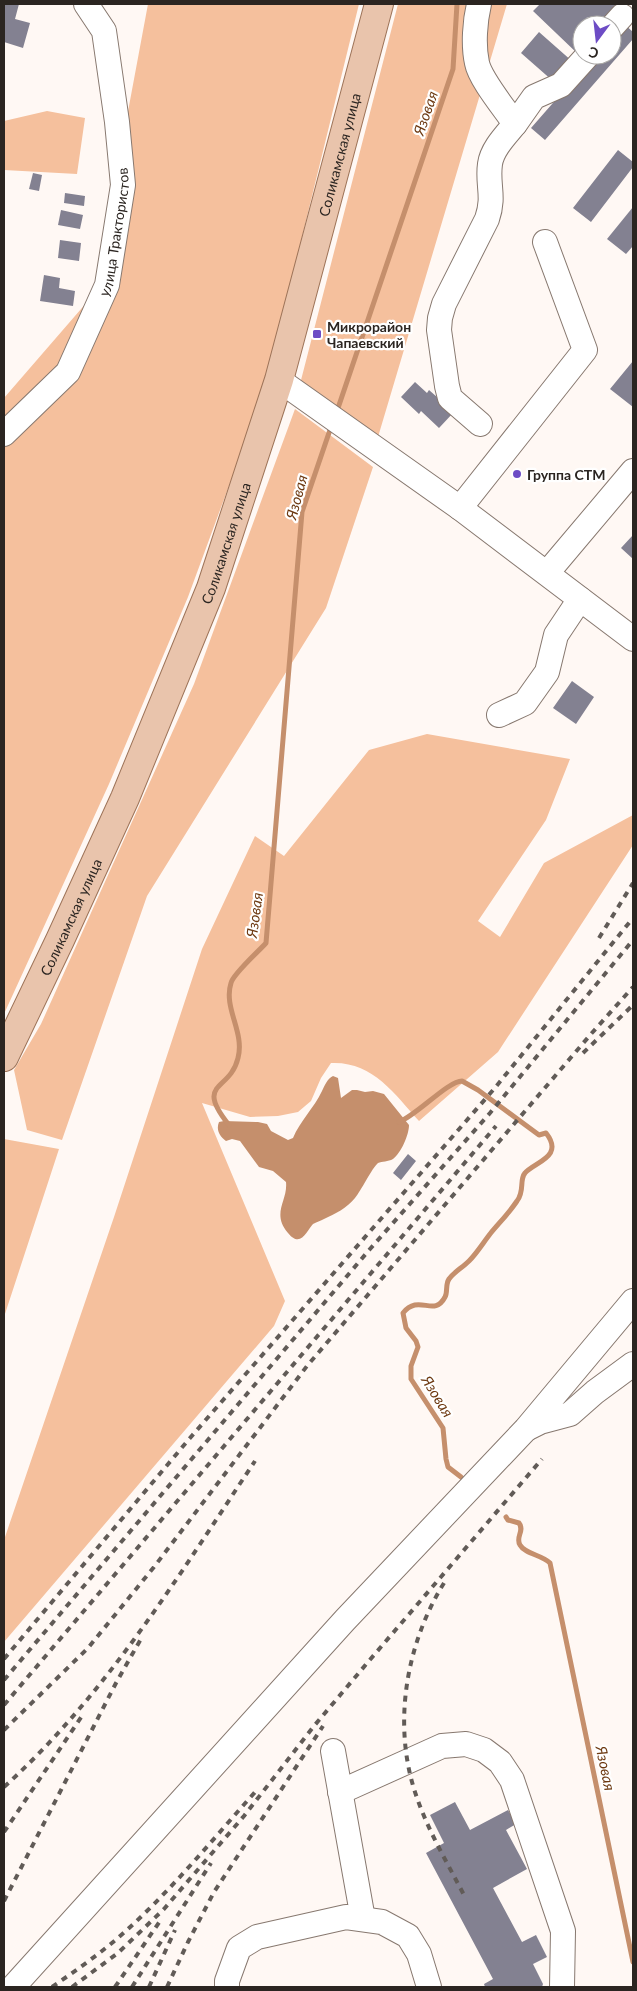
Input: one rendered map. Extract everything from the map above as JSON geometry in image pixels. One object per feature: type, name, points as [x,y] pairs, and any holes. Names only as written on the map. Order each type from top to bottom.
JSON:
[{"type":"main road","name":"Соликамская улица","points":[[4,1057],[125,798],[211,588],[279,380],[379,4]]},
{"type":"street","name":"улица Трактористов","points":[[4,434],[68,372],[107,285],[123,185],[117,122],[104,31],[86,4]]},
{"type":"street","points":[[479,4],[476,22],[477,64],[482,75],[514,124]]},
{"type":"street","points":[[480,424],[450,398],[439,330],[440,318],[444,304],[488,219],[492,206],[489,175],[490,162],[496,149],[534,97],[561,85],[579,65]]},
{"type":"street","points":[[460,508],[585,350],[545,242]]},
{"type":"street","points":[[279,380],[460,508],[633,639]]},
{"type":"street","points":[[547,574],[633,471]]},
{"type":"street","points":[[499,715],[525,703],[547,672],[556,635],[580,599]]},
{"type":"street","points":[[13,1987],[345,1620],[526,1428],[633,1301]]},
{"type":"street","points":[[526,1428],[570,1414],[595,1392],[633,1364]]},
{"type":"street","points":[[340,1792],[442,1746],[466,1744],[484,1750],[500,1762],[512,1780],[563,1931],[562,1987]]},
{"type":"street","points":[[333,1751],[363,1919]]},
{"type":"street","points":[[227,1987],[227,1981],[239,1948],[257,1936],[346,1917],[382,1922],[408,1936],[419,1954],[429,1987]]},
{"type":"shaded area","points":[[148,4],[359,4],[265,388],[188,597],[109,784],[4,1014],[4,398],[94,294]]},
{"type":"shaded area","points":[[398,4],[507,4],[378,437],[300,384]]},
{"type":"shaded area","points":[[47,111],[85,118],[77,174],[4,170],[4,121]]},
{"type":"shaded area","points":[[295,409],[373,467],[326,608],[147,896],[62,1140],[27,1130],[14,1070],[41,1024],[194,684]]},
{"type":"shaded area","points":[[427,734],[570,759],[546,820],[478,921],[500,937],[544,863],[633,815],[633,845],[498,1052],[419,1121],[381,1081],[359,1067],[346,1064],[331,1063],[321,1078],[311,1101],[298,1112],[278,1116],[250,1117],[202,1103],[285,1301],[274,1326],[4,1642],[4,1540],[114,1217],[202,949],[255,836],[284,856],[369,750]]},
{"type":"shaded area","points":[[333,1076],[338,1078],[341,1098],[352,1090],[373,1091],[384,1094],[409,1125],[408,1134],[402,1148],[393,1159],[378,1163],[352,1202],[337,1213],[313,1224],[303,1237],[297,1239],[288,1233],[281,1219],[280,1213],[286,1182],[273,1171],[259,1167],[240,1141],[232,1139],[226,1141],[220,1135],[218,1125],[219,1122],[224,1121],[258,1122],[267,1124],[271,1131],[288,1140],[293,1138],[319,1097],[326,1082]]},
{"type":"shaded area","points":[[4,1139],[59,1149],[4,1317]]},
{"type":"building","points":[[4,4],[19,4],[15,19],[30,23],[23,48],[4,42]]},
{"type":"building","points":[[540,4],[629,4],[618,15],[572,15],[572,48],[533,11]]},
{"type":"building","points":[[623,23],[633,32],[633,39],[622,52]]},
{"type":"building","points":[[539,32],[572,63],[554,82],[521,53]]},
{"type":"building","points":[[586,65],[610,65],[545,140],[531,128]]},
{"type":"building","points":[[618,150],[633,162],[633,167],[591,222],[573,208]]},
{"type":"building","points":[[33,173],[42,175],[39,191],[29,189]]},
{"type":"building","points":[[65,193],[85,196],[84,206],[64,203]]},
{"type":"building","points":[[633,207],[633,246],[626,254],[607,239]]},
{"type":"building","points":[[61,210],[83,215],[80,229],[58,225]]},
{"type":"building","points":[[60,240],[81,243],[79,261],[58,258]]},
{"type":"building","points":[[44,275],[60,278],[59,288],[75,291],[73,306],[40,301]]},
{"type":"building","points":[[633,361],[633,407],[610,389]]},
{"type":"building","points":[[415,382],[427,393],[429,390],[454,412],[439,428],[421,411],[419,414],[401,397]]},
{"type":"building","points":[[633,535],[633,559],[621,548]]},
{"type":"building","points":[[572,681],[594,697],[576,724],[553,708]]},
{"type":"building","points":[[408,1154],[416,1161],[401,1180],[393,1173]]},
{"type":"building","points":[[455,1802],[470,1830],[508,1810],[516,1824],[506,1830],[527,1869],[493,1888],[522,1942],[536,1935],[547,1957],[533,1964],[543,1984],[542,1987],[485,1987],[484,1984],[493,1979],[426,1853],[444,1843],[430,1815]]},
{"type":"waterway","name":"Язовая","points":[[336,414],[453,69],[457,4]]},
{"type":"waterway","name":"Язовая","points":[[229,1125],[219,1111],[214,1093],[234,1069],[238,1058],[239,1039],[229,992],[231,983],[241,968],[266,943],[302,512],[332,424]]},
{"type":"waterway","name":"Язовая","points":[[399,1122],[449,1086],[462,1081],[478,1090],[539,1135],[546,1133],[551,1141],[552,1148],[550,1153],[523,1176],[521,1193],[514,1205],[472,1258],[449,1279],[446,1295],[441,1303],[436,1306],[415,1305],[409,1307],[403,1313],[406,1328],[416,1341],[418,1347],[411,1366],[411,1379],[443,1428],[448,1467],[461,1477]]},
{"type":"waterway","name":"Язовая","points":[[506,1517],[508,1520],[519,1523],[521,1526],[519,1542],[522,1548],[550,1563],[633,1962]]},
{"type":"railway","points":[[599,938],[633,883]]},
{"type":"railway","points":[[4,1659],[190,1438],[494,1089],[633,918]]},
{"type":"railway","points":[[4,1680],[370,1249],[490,1113],[633,940]]},
{"type":"railway","points":[[4,1730],[88,1648],[154,1567],[307,1366],[633,987]]},
{"type":"railway","points":[[583,1053],[633,1005]]},
{"type":"railway","points":[[4,1705],[496,1126]]},
{"type":"railway","points":[[72,1987],[118,1953],[164,1909],[244,1816],[314,1726],[542,1459]]},
{"type":"railway","points":[[4,1787],[76,1713],[108,1673],[169,1590],[255,1461]]},
{"type":"railway","points":[[444,1583],[420,1632],[412,1658],[404,1713],[405,1741],[416,1795],[426,1821],[465,1897]]},
{"type":"railway","points":[[4,1901],[116,1683],[142,1637]]},
{"type":"railway","points":[[4,1832],[82,1716]]},
{"type":"railway","points":[[167,1987],[214,1892],[323,1726]]},
{"type":"railway","points":[[52,1987],[110,1945],[145,1913],[256,1791]]},
{"type":"railway","points":[[132,1987],[211,1863]]},
{"type":"railway","points":[[115,1987],[160,1921]]},
{"type":"railway","points":[[149,1987],[175,1930]]},
{"type":"place","name":"Микрорайон Чапаевский","points":[[317,334]]},
{"type":"place","name":"Группа СТМ","points":[[517,474]]}]
